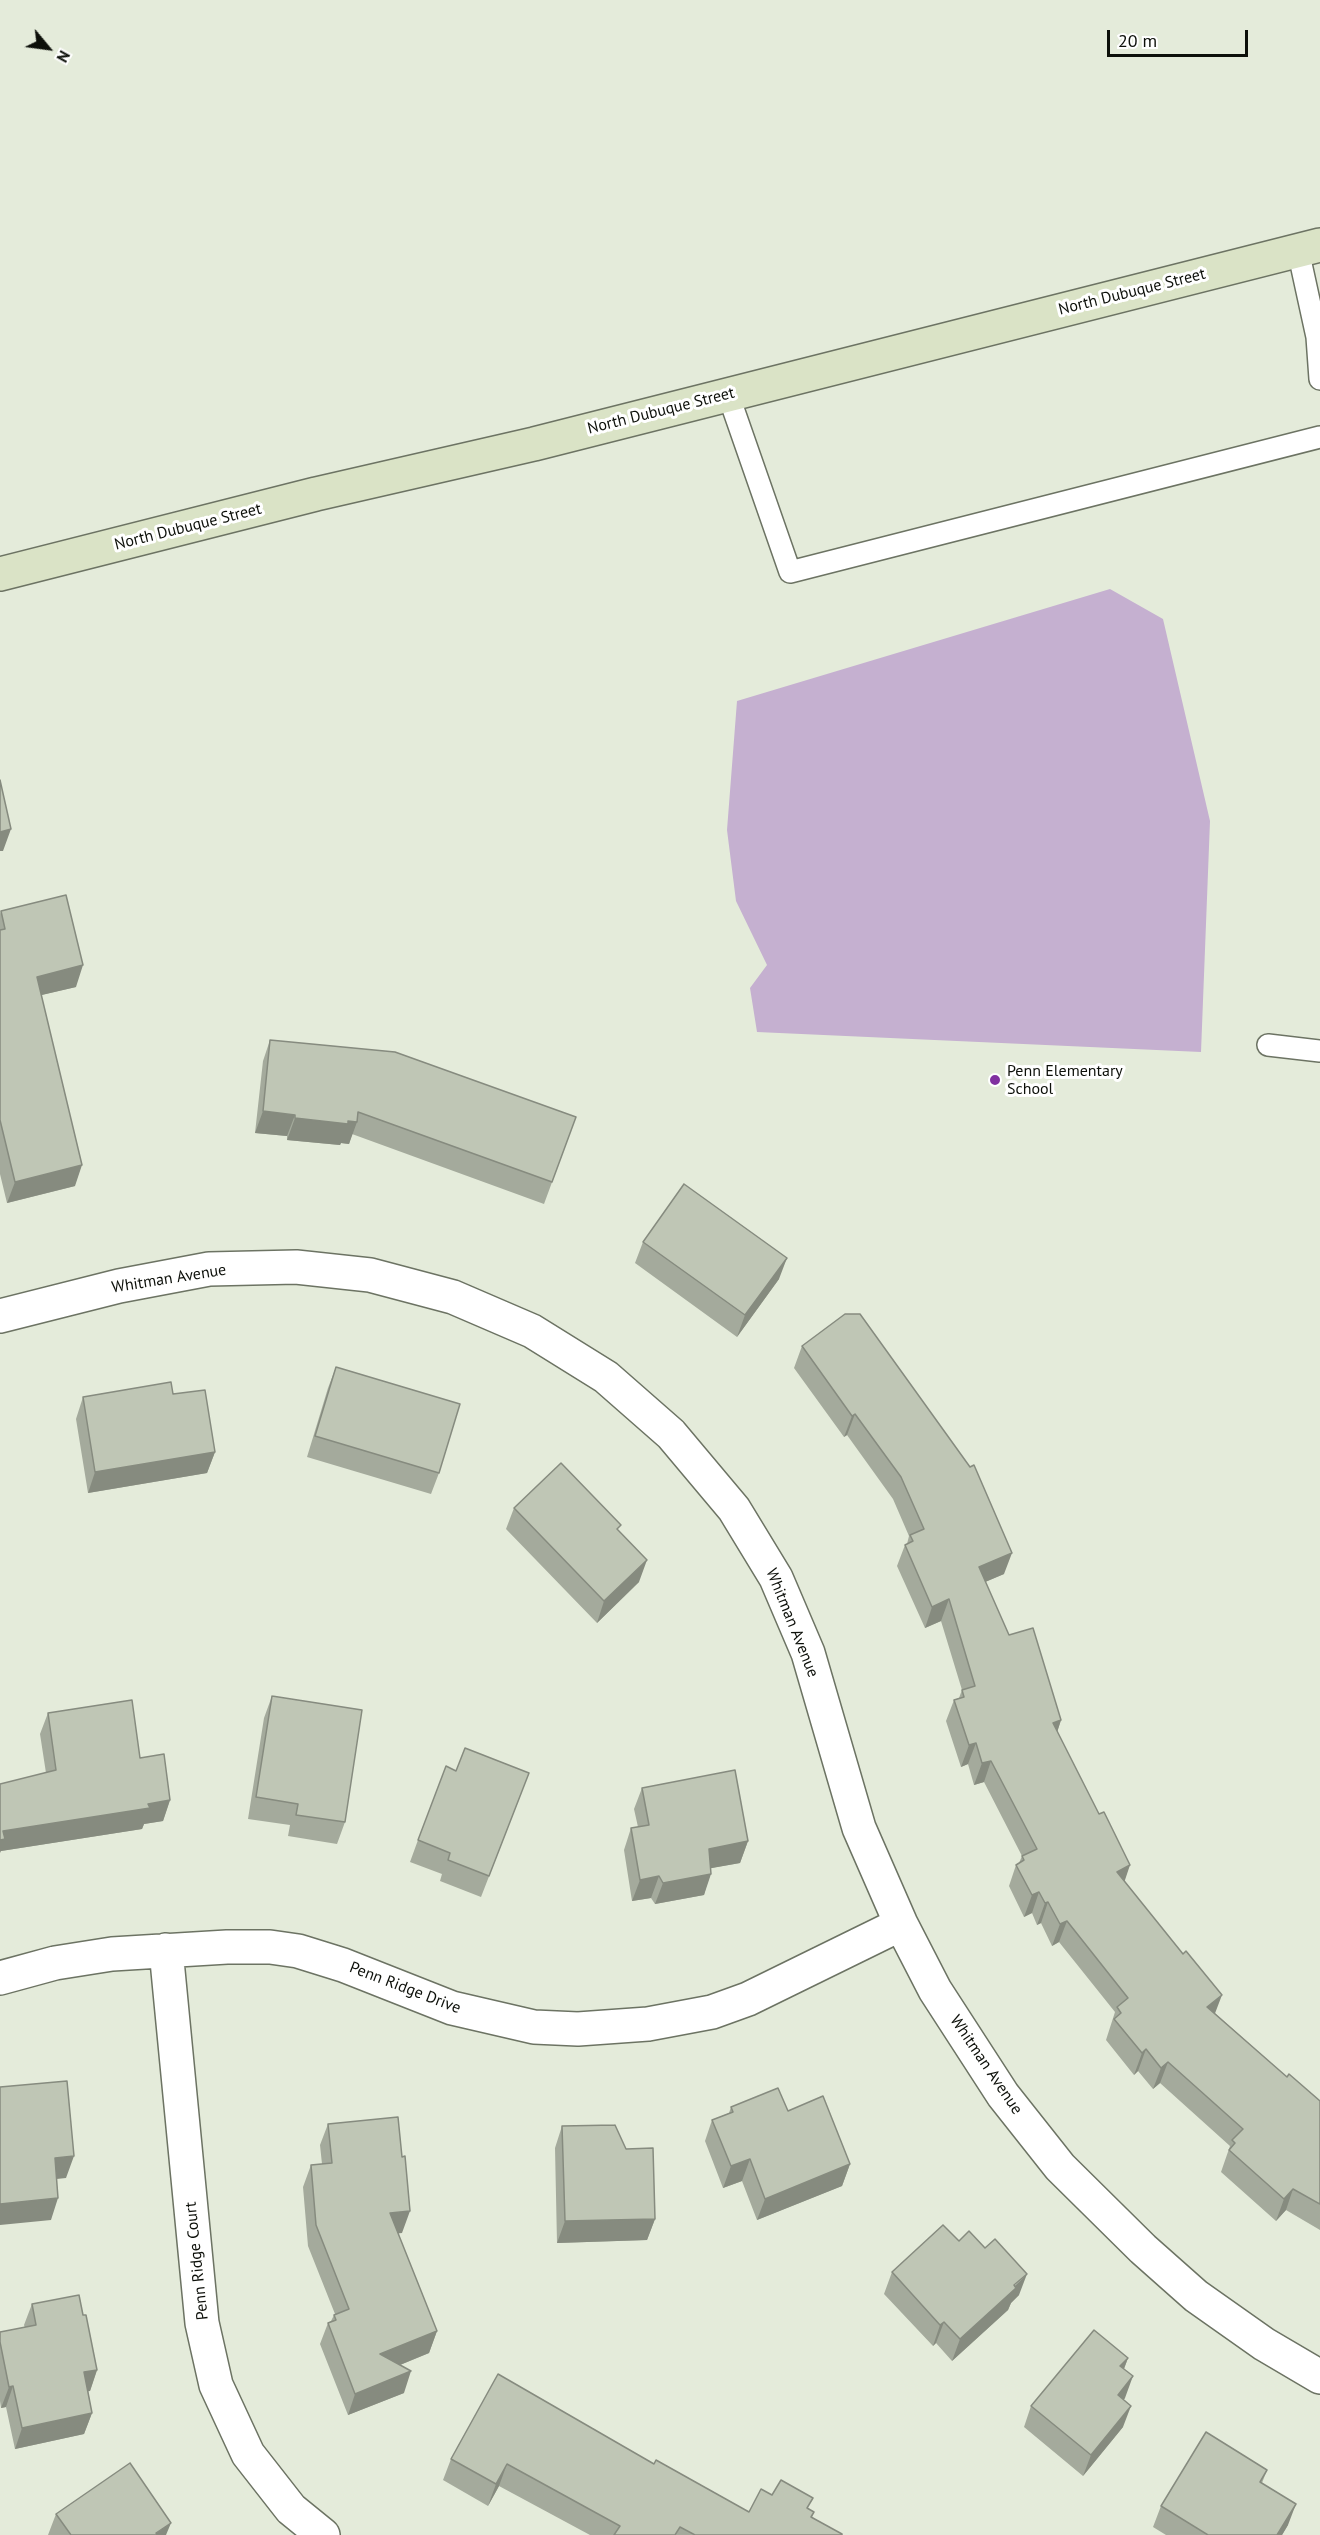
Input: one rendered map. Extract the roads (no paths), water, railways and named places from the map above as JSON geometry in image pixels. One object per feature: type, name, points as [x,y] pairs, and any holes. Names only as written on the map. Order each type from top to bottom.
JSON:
[{"type":"main road","name":"North Dubuque Street","points":[[0,574],[1309,248]]},
{"type":"street","name":"Whitman Avenue","points":[[0,1316],[119,1286],[209,1269],[296,1266],[370,1275],[453,1297],[532,1331],[606,1377],[671,1434],[734,1509],[776,1578],[808,1653],[860,1828],[901,1924],[935,1990],[1003,2095],[1060,2167],[1137,2243],[1196,2296],[1264,2344],[1320,2377]]},
{"type":"street","name":"Penn Ridge Drive","points":[[0,1978],[56,1963],[100,1955],[227,1947],[270,1947],[298,1952],[343,1965],[452,2008],[534,2027],[578,2029],[648,2024],[712,2012],[748,1999],[901,1924]]},
{"type":"street","name":"Penn Ridge Court","points":[[166,1950],[202,2323],[216,2385],[248,2454],[291,2509],[323,2535]]},
{"type":"lane","points":[[1309,248],[1320,379]]},
{"type":"lane","points":[[728,394],[790,572],[1320,437]]},
{"type":"lane","points":[[1268,1045],[1320,1051]]},
{"type":"place","name":"Penn Elementary School","points":[[995,1080]]}]
